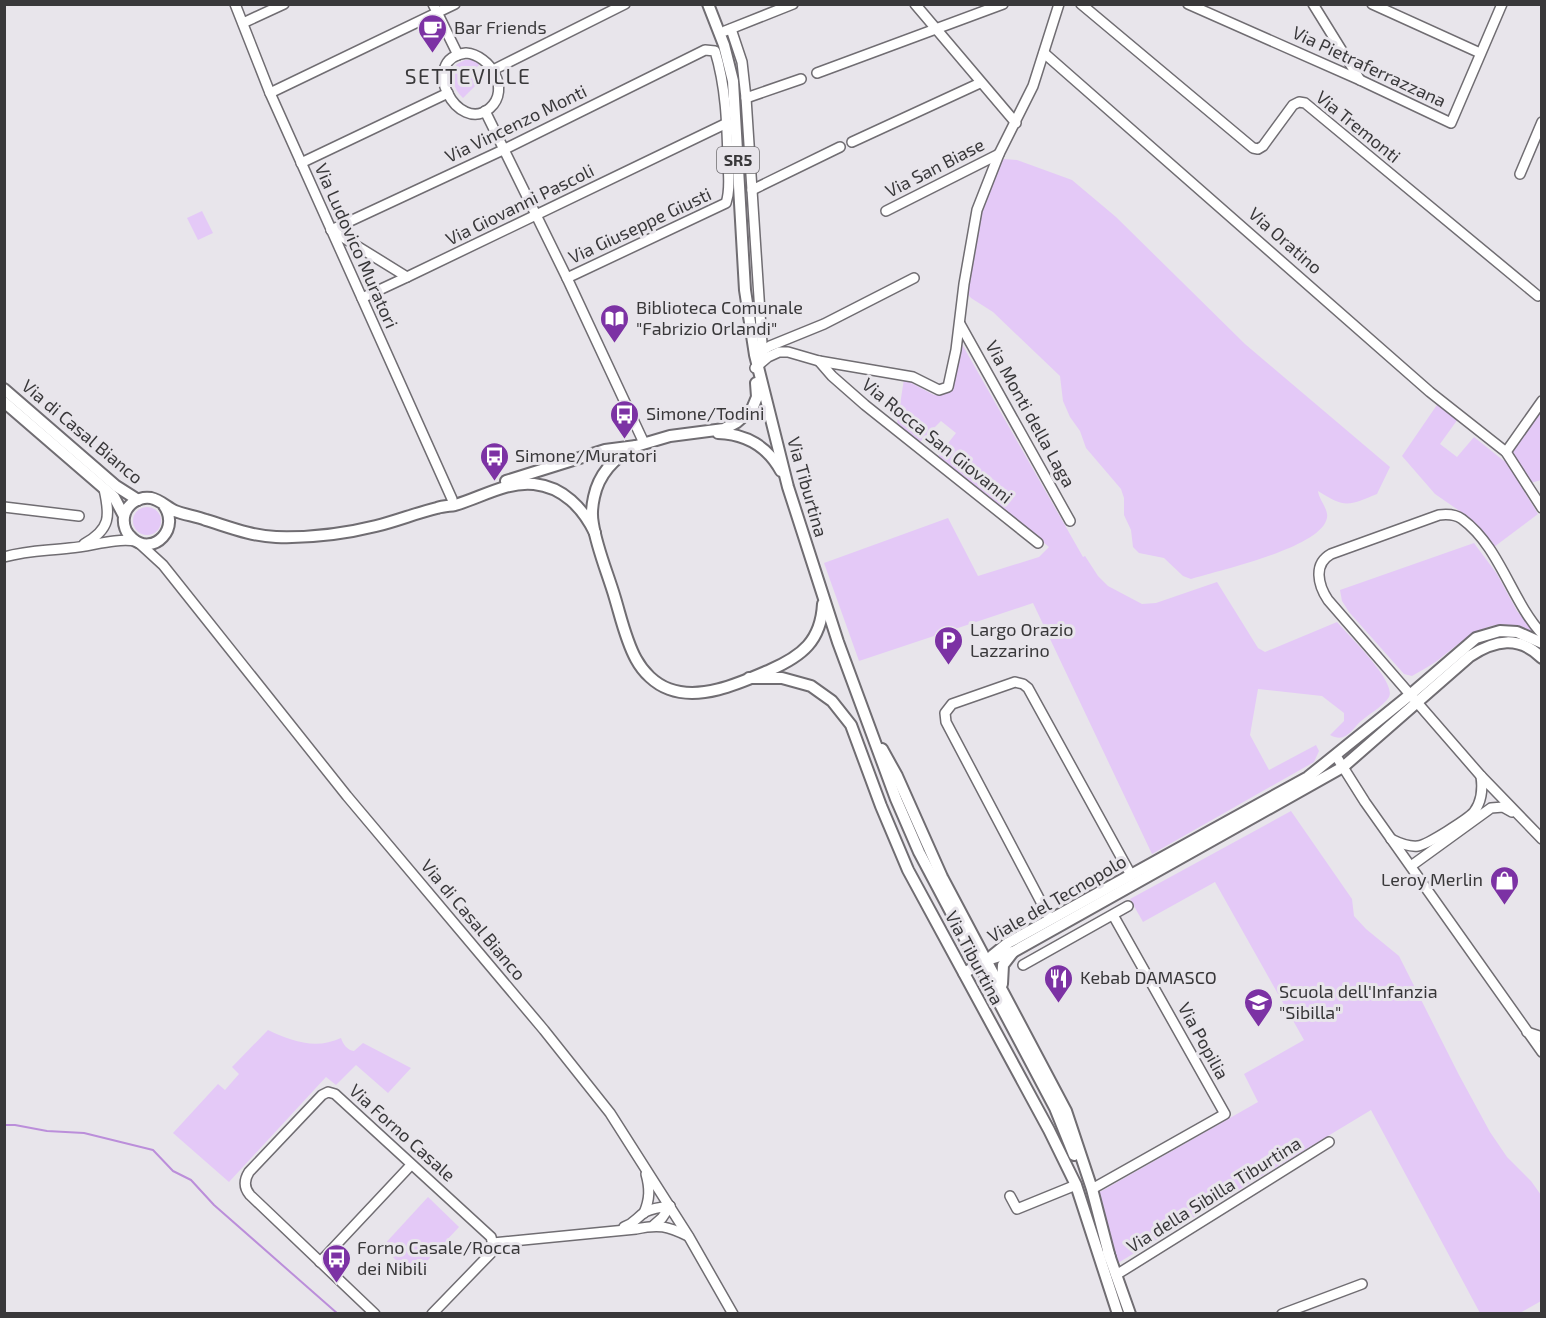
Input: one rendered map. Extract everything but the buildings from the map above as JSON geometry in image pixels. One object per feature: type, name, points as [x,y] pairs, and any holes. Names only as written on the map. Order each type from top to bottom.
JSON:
[{"type":"main road","name":"Via Tiburtina","points":[[708,4],[729,63],[734,86],[745,290],[788,487],[869,728],[906,825],[973,954]]},
{"type":"main road","points":[[439,507],[452,499],[605,450],[640,445],[670,436],[712,432],[730,427],[746,416],[757,397],[745,326],[743,304],[745,290]]},
{"type":"main road","name":"Via di Casal Bianco","points":[[4,389],[116,486],[138,500]]},
{"type":"main road","name":"Via di Casal Bianco","points":[[4,402],[118,502],[124,520]]},
{"type":"main road","points":[[712,432],[735,435],[756,443],[774,460],[788,487]]},
{"type":"main road","points":[[595,533],[592,507],[598,482],[613,462],[640,445]]},
{"type":"main road","points":[[196,517],[177,519],[169,526],[164,537],[152,543],[138,542],[126,532],[124,520],[131,504],[150,498],[176,511],[196,517],[252,534],[276,537],[298,536],[359,530],[439,507],[454,505],[518,485],[537,484],[553,488],[572,500],[587,518],[595,533],[631,648],[644,671],[667,688],[681,692],[695,693],[712,690],[749,678],[791,660],[808,646],[819,627],[822,615],[822,592]]},
{"type":"main road","points":[[162,503],[169,513],[169,526]]},
{"type":"main road","name":"Viale del Tecnopolo","points":[[964,973],[1343,767],[1476,638],[1500,631],[1517,632],[1542,643]]},
{"type":"main road","name":"Viale del Tecnopolo","points":[[1053,924],[1131,875],[1308,777],[1484,646],[1500,641],[1512,641],[1534,651],[1542,658]]},
{"type":"main road","name":"Via Tiburtina","points":[[749,678],[765,676],[782,678],[811,686],[822,692],[843,713],[851,725],[908,870],[1050,1130],[1076,1185],[1118,1314]]},
{"type":"main road","points":[[869,728],[891,765],[929,849],[1066,1111],[1092,1189],[1110,1258]]},
{"type":"main road","points":[[975,937],[983,944],[1010,947],[1002,969],[1002,988]]},
{"type":"main road","name":"Via Tiburtina","points":[[984,974],[1060,1120],[1130,1314]]},
{"type":"street","name":"Via Ludovico Muratori","points":[[235,4],[270,93],[452,499]]},
{"type":"street","points":[[243,23],[284,4]]},
{"type":"street","points":[[270,93],[435,9],[455,4]]},
{"type":"street","points":[[493,70],[625,4]]},
{"type":"street","points":[[719,33],[793,4]]},
{"type":"street","points":[[915,4],[1016,123]]},
{"type":"street","points":[[817,73],[1003,4]]},
{"type":"street","points":[[759,360],[783,352],[819,361],[908,376],[937,389],[949,386],[977,210],[999,154],[1033,86],[1059,4]]},
{"type":"street","name":"Via Tremonti","points":[[1081,4],[1253,148],[1258,149],[1263,146],[1293,105],[1299,102],[1305,103],[1538,296]]},
{"type":"street","name":"Via Pietraferrazzana","points":[[1188,4],[1451,123],[1502,4]]},
{"type":"street","points":[[1313,4],[1360,80]]},
{"type":"street","points":[[1372,4],[1480,52]]},
{"type":"street","points":[[435,9],[458,55]]},
{"type":"street","points":[[731,29],[742,66],[746,98],[759,360]]},
{"type":"street","name":"Via Vincenzo Monti","points":[[331,230],[505,149],[705,50],[715,51],[722,78],[727,123]]},
{"type":"street","points":[[469,53],[480,56],[493,70],[497,82],[497,94],[493,104],[485,111],[471,113],[455,105],[443,81],[444,71],[449,61],[458,55],[469,53]]},
{"type":"street","name":"Via Oratino","points":[[1044,53],[1430,392],[1506,452],[1542,508]]},
{"type":"street","points":[[746,98],[801,79]]},
{"type":"street","points":[[852,142],[980,83]]},
{"type":"street","points":[[301,163],[448,93]]},
{"type":"street","points":[[485,111],[567,278],[640,445]]},
{"type":"street","points":[[1520,174],[1542,122]]},
{"type":"street","name":"Via Giuseppe Giusti","points":[[567,278],[726,203],[729,183],[727,123]]},
{"type":"street","name":"Via Giovanni Pascoli","points":[[362,298],[727,123]]},
{"type":"street","points":[[752,190],[840,147]]},
{"type":"street","name":"Via San Biase","points":[[886,211],[999,154]]},
{"type":"street","points":[[331,230],[407,277]]},
{"type":"street","points":[[759,360],[914,278]]},
{"type":"street","name":"Via Monti della Laga","points":[[960,324],[1070,521]]},
{"type":"street","name":"Via Rocca San Giovanni","points":[[819,361],[832,376],[865,405],[1038,543]]},
{"type":"street","points":[[1506,452],[1542,400]]},
{"type":"street","points":[[71,548],[86,543],[105,526],[109,510],[104,489]]},
{"type":"street","points":[[4,507],[79,516]]},
{"type":"street","points":[[1542,634],[1524,611],[1481,539],[1461,518],[1451,514],[1439,515],[1331,554],[1319,567],[1321,585],[1328,600],[1481,776],[1542,839]]},
{"type":"street","points":[[98,544],[119,532],[124,520]]},
{"type":"street","points":[[163,565],[160,548],[164,537]]},
{"type":"street","points":[[4,557],[32,550],[71,548],[116,540],[138,542]]},
{"type":"street","name":"Via di Casal Bianco","points":[[138,542],[163,565],[347,796],[544,1030],[610,1113],[690,1237],[733,1314]]},
{"type":"street","points":[[1063,943],[946,722],[945,713],[952,704],[1015,682],[1028,688],[1131,875]]},
{"type":"street","points":[[1336,756],[1391,839],[1542,1052]]},
{"type":"street","points":[[1391,839],[1411,846],[1419,846],[1447,831],[1473,813],[1483,788],[1481,776]]},
{"type":"street","points":[[1411,866],[1491,808],[1503,807],[1518,815]]},
{"type":"street","points":[[1023,965],[1128,906]]},
{"type":"street","name":"Via Popilia","points":[[1092,1189],[1225,1114],[1113,915]]},
{"type":"street","points":[[1527,1032],[1542,1037]]},
{"type":"street","name":"Via Forno Casale","points":[[375,1314],[248,1192],[245,1180],[256,1165],[322,1095],[330,1092],[335,1094],[411,1165],[488,1232],[493,1243]]},
{"type":"street","name":"Via della Sibilla Tiburtina","points":[[1116,1275],[1329,1142]]},
{"type":"street","points":[[642,1160],[650,1185],[648,1203],[644,1213]]},
{"type":"street","points":[[320,1262],[411,1165]]},
{"type":"street","points":[[1010,1196],[1017,1209],[1076,1185]]},
{"type":"street","points":[[616,1230],[633,1224],[644,1213],[657,1207],[670,1206]]},
{"type":"street","points":[[654,1225],[670,1206]]},
{"type":"street","points":[[432,1314],[491,1253],[493,1243],[654,1225],[666,1226],[690,1237]]},
{"type":"street","points":[[1282,1314],[1362,1284]]},
{"type":"shaded area","points":[[465,60],[473,60],[480,64],[470,74],[476,85],[463,98],[455,86],[453,73],[457,64]]},
{"type":"shaded area","points":[[1004,159],[1017,160],[1072,180],[1116,217],[1245,344],[1390,467],[1377,494],[1353,503],[1341,503],[1318,491],[1326,510],[1326,521],[1318,531],[1304,541],[1265,557],[1191,579],[1183,576],[1164,558],[1139,553],[1133,547],[1131,530],[1124,515],[1124,498],[1121,489],[1086,448],[1080,431],[1063,401],[1060,376],[993,312],[971,298],[966,292],[982,202],[995,170]]},
{"type":"shaded area","points":[[202,211],[213,233],[198,240],[187,218]]},
{"type":"shaded area","points":[[959,339],[1083,557],[1085,556],[1098,576],[1108,586],[1142,604],[1156,603],[1217,582],[1258,648],[1265,652],[1337,622],[1386,681],[1390,690],[1386,701],[1348,734],[1339,738],[1330,735],[1344,721],[1344,713],[1322,696],[1258,689],[1250,735],[1269,770],[1316,745],[1319,751],[1314,762],[1152,854],[1033,603],[859,661],[824,563],[948,518],[978,576],[1039,557],[1049,547],[938,456],[956,433],[941,421],[920,442],[897,424],[904,379],[934,395],[944,394]]},
{"type":"shaded area","points":[[1443,396],[1463,412],[1440,444],[1457,457],[1474,437],[1504,461],[1541,412],[1541,480],[1521,486],[1538,514],[1494,547],[1464,514],[1435,494],[1402,456]]},
{"type":"shaded area","points":[[147,507],[157,511],[161,521],[157,531],[147,535],[137,531],[133,521],[137,511]]},
{"type":"shaded area","points":[[1474,543],[1497,574],[1517,611],[1535,633],[1507,625],[1485,628],[1412,676],[1404,674],[1349,612],[1342,601],[1340,590]]},
{"type":"shaded area","points":[[1291,811],[1352,899],[1354,916],[1399,956],[1490,1132],[1507,1157],[1531,1181],[1541,1195],[1541,1301],[1520,1313],[1480,1313],[1371,1110],[1118,1263],[1098,1193],[1258,1102],[1244,1074],[1304,1040],[1215,882],[1143,922],[1130,899]]},
{"type":"shaded area","points":[[268,1030],[295,1041],[313,1044],[332,1042],[341,1038],[349,1049],[354,1051],[363,1043],[411,1068],[388,1093],[356,1065],[336,1085],[326,1077],[229,1182],[173,1133],[218,1084],[225,1090],[239,1074],[232,1067]]},
{"type":"shaded area","points":[[428,1197],[459,1227],[413,1276],[382,1247]]},
{"type":"waterway","points":[[4,1125],[84,1133],[153,1150],[173,1171],[191,1180],[214,1205],[338,1314]]},
{"type":"place","name":"Bar Friends","points":[[433,54]]},
{"type":"place","name":"Biblioteca Comunale \"Fabrizio Orlandi\"","points":[[615,344]]},
{"type":"place","name":"Simone/Todini","points":[[625,440]]},
{"type":"place","name":"Simone/Muratori","points":[[494,482]]},
{"type":"place","name":"Largo Orazio Lazzarino","points":[[949,666]]},
{"type":"place","name":"Leroy Merlin","points":[[1504,906]]},
{"type":"place","name":"Kebab DAMASCO","points":[[1059,1004]]},
{"type":"place","name":"Scuola dell'Infanzia \"Sibilla\"","points":[[1258,1028]]},
{"type":"place","name":"Forno Casale/Rocca dei Nibili","points":[[336,1284]]},
{"type":"district","name":"SETTEVILLE","points":[[468,77]]}]
